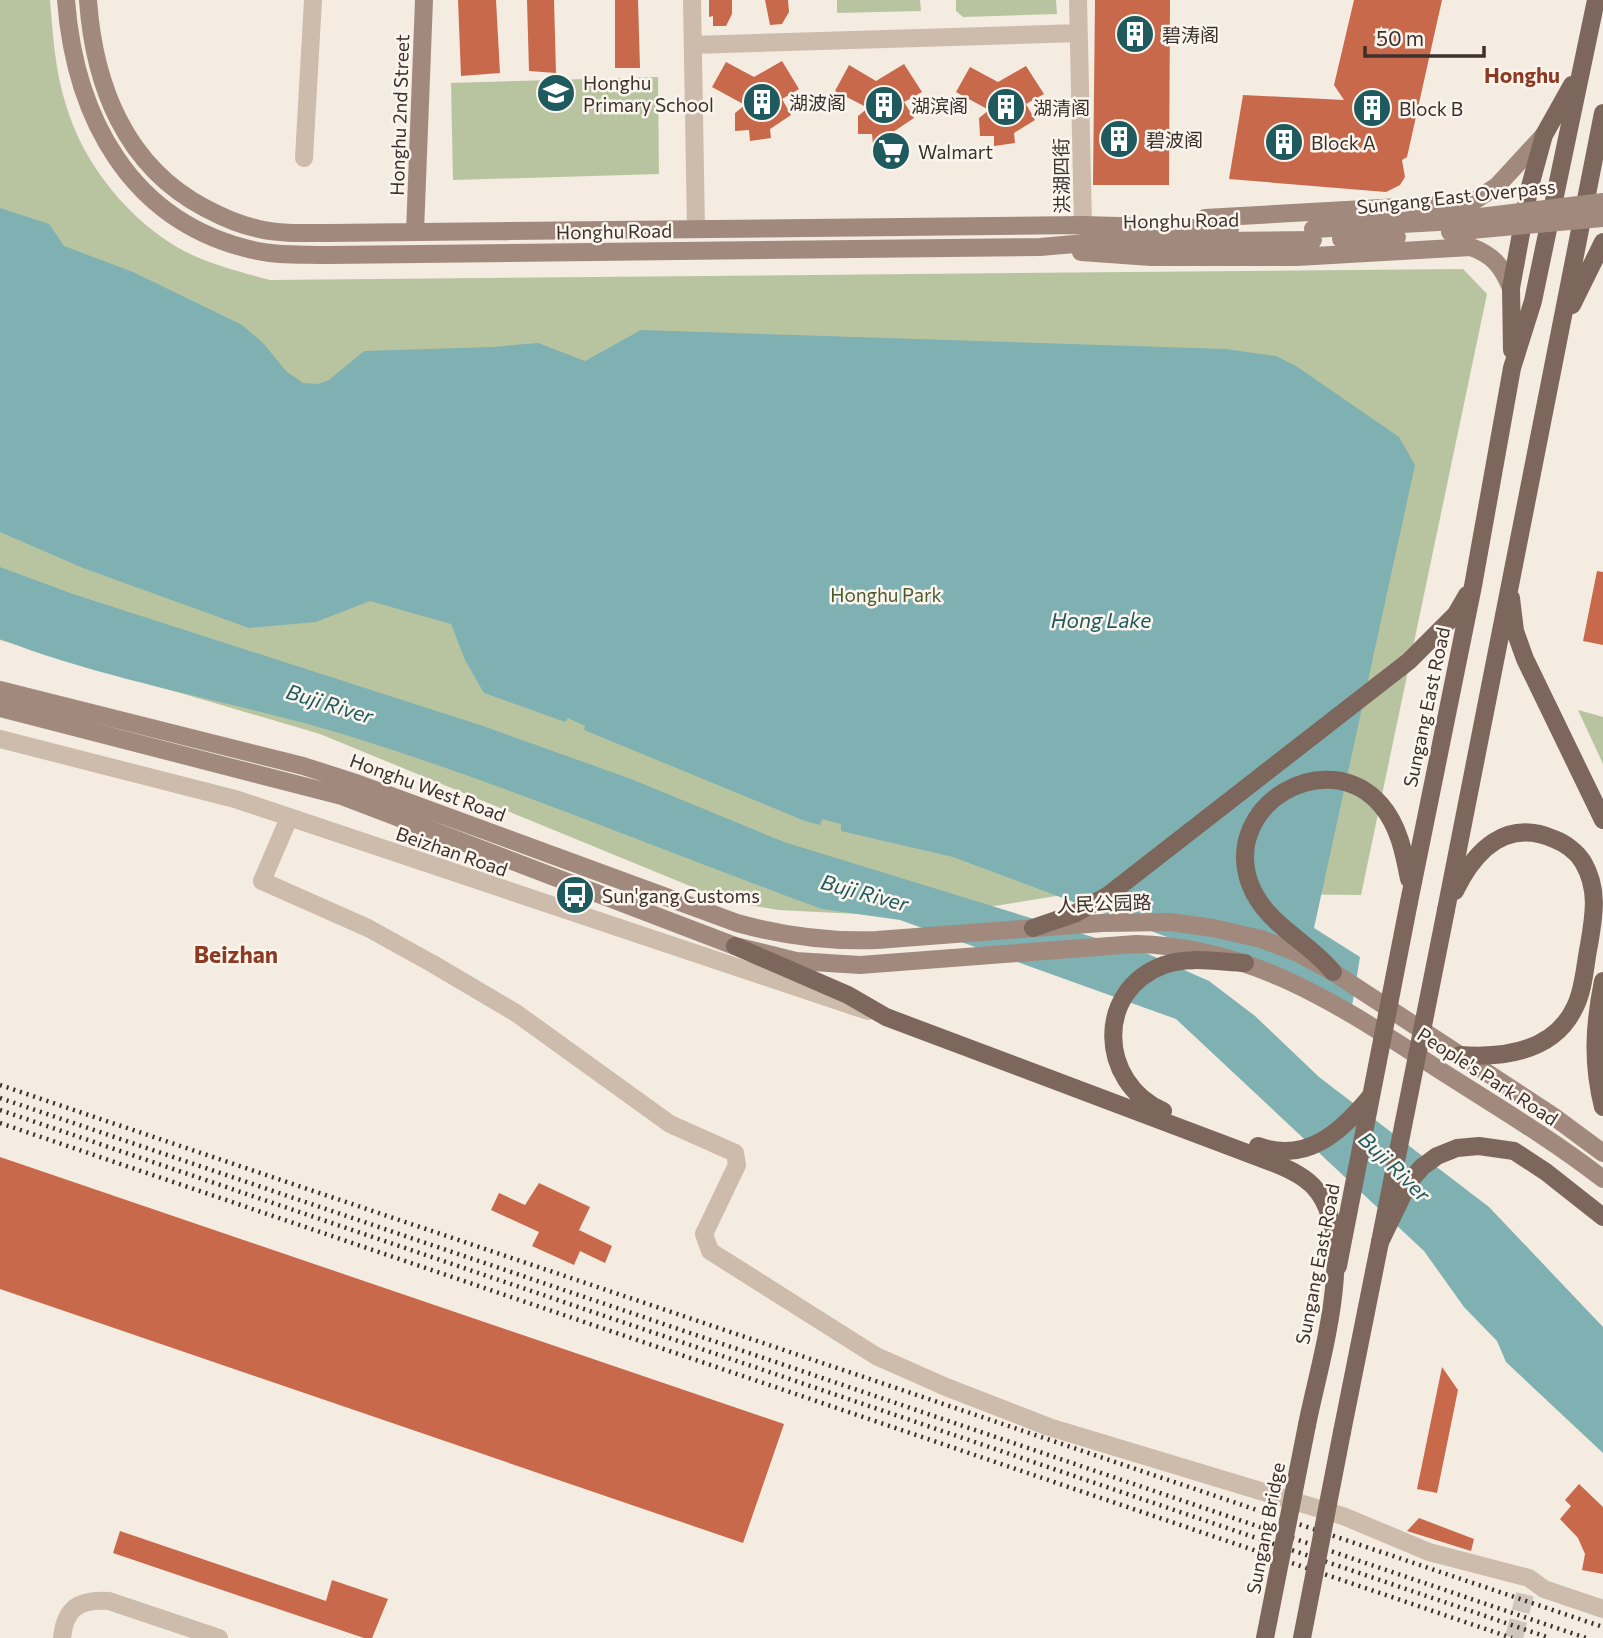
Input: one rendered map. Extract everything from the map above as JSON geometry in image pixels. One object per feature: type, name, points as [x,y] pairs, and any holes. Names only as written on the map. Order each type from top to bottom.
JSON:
[{"type":"main road","name":"Sungang East Road","points":[[1307,1425],[1473,586],[1512,368],[1533,301],[1596,0]]},
{"type":"main road","points":[[1512,368],[1511,288],[1529,190],[1544,135],[1583,66]]},
{"type":"main road","points":[[1302,1638],[1603,113]]},
{"type":"main road","points":[[1562,324],[1603,242]]},
{"type":"main road","points":[[1509,582],[1515,631],[1525,659],[1603,820]]},
{"type":"main road","points":[[1033,928],[1074,914],[1107,896],[1409,662],[1456,614],[1473,586]]},
{"type":"main road","points":[[1333,972],[1320,956],[1271,917],[1258,901],[1249,883],[1245,858],[1248,835],[1257,815],[1271,799],[1288,788],[1321,781],[1349,785],[1380,804],[1390,818],[1405,857],[1410,896]]},
{"type":"main road","points":[[1446,910],[1477,854],[1496,838],[1518,831],[1541,833],[1553,838],[1564,843],[1582,860],[1592,881],[1596,906],[1576,1006],[1563,1026],[1544,1042],[1519,1052],[1497,1057],[1460,1055]]},
{"type":"main road","points":[[735,946],[848,995],[886,1017],[1202,1131],[1263,1148],[1296,1151],[1310,1148],[1334,1134],[1370,1097]]},
{"type":"main road","points":[[1245,962],[1182,961],[1152,971],[1124,996],[1113,1027],[1113,1043],[1123,1078],[1132,1090],[1160,1110],[1289,1169],[1313,1186],[1330,1215],[1336,1237],[1338,1266]]},
{"type":"main road","points":[[1603,981],[1595,1023],[1594,1055],[1603,1107]]},
{"type":"main road","points":[[1380,1242],[1409,1182],[1437,1156],[1457,1148],[1479,1146],[1514,1151],[1546,1172],[1603,1217]]},
{"type":"main road","name":"Sungang Bridge","points":[[1265,1638],[1307,1425]]},
{"type":"street","name":"Honghu Road","points":[[66,0],[74,63],[87,107],[101,137],[121,166],[146,194],[173,216],[226,243],[255,251],[342,255],[1040,247],[1097,242],[1313,235]]},
{"type":"street","name":"Honghu Road","points":[[88,0],[95,58],[107,99],[120,127],[161,178],[185,197],[234,222],[259,229],[328,233],[1083,225],[1313,235]]},
{"type":"street","points":[[304,158],[313,0]]},
{"type":"street","name":"Honghu 2nd Street","points":[[415,232],[424,0]]},
{"type":"street","points":[[692,0],[696,229]]},
{"type":"street","name":"洪湖四街","points":[[1077,0],[1083,225]]},
{"type":"street","points":[[693,45],[1079,33]]},
{"type":"street","points":[[1471,204],[1511,172],[1544,135]]},
{"type":"street","name":"Sungang East Overpass","points":[[1313,235],[1603,202]]},
{"type":"street","points":[[1040,247],[1152,257],[1297,257],[1471,247],[1483,244],[1494,235],[1497,217],[1491,211],[1471,204],[1083,225]]},
{"type":"street","name":"Sungang East Overpass","points":[[1313,235],[1369,240],[1603,218]]},
{"type":"street","points":[[1471,247],[1489,253],[1511,288]]},
{"type":"street","name":"Honghu West Road","points":[[0,690],[303,766],[409,801],[737,923],[803,939],[836,941]]},
{"type":"street","name":"Honghu West Road","points":[[0,708],[342,796],[735,946],[796,961],[860,965],[1136,944],[1182,946],[1245,962]]},
{"type":"street","name":"Beizhan Road","points":[[0,739],[235,799],[886,1017]]},
{"type":"street","points":[[289,818],[262,881],[368,928],[433,964],[516,1013],[670,1124],[735,1153],[737,1165],[704,1234],[710,1251],[876,1356],[1049,1427],[1343,1516],[1429,1552],[1529,1578],[1544,1589],[1603,1609]]},
{"type":"street","name":"人民公园路","points":[[836,941],[1136,921],[1213,928],[1286,949],[1333,972],[1361,990]]},
{"type":"street","name":"People's Park Road","points":[[1245,962],[1299,984],[1348,1012],[1543,1135],[1603,1179]]},
{"type":"street","name":"People's Park Road","points":[[1361,990],[1553,1116],[1603,1153]]},
{"type":"street","points":[[62,1638],[69,1611],[78,1603],[92,1600],[108,1601],[219,1638]]},
{"type":"green space","name":"Hong Lake","points":[[0,0],[50,0],[59,79],[74,127],[97,169],[127,208],[164,239],[184,251],[215,264],[270,280],[1463,269],[1487,294],[1361,895],[1081,892],[982,908],[877,915],[779,910],[729,902],[320,734],[0,640]]},
{"type":"green space","points":[[837,0],[920,0],[921,11],[837,13]]},
{"type":"green space","points":[[956,0],[1056,0],[1057,14],[963,17],[956,11]]},
{"type":"green space","points":[[658,77],[659,174],[453,180],[451,83]]},
{"type":"green space","points":[[1578,710],[1603,717],[1603,764]]},
{"type":"water","name":"Hong Lake","points":[[0,208],[49,224],[64,246],[133,272],[242,325],[264,344],[286,371],[303,383],[318,384],[329,380],[364,351],[538,343],[585,361],[641,330],[1226,349],[1276,356],[1296,366],[1399,437],[1415,465],[1314,928],[1360,957],[1352,1006],[953,857],[841,831],[841,824],[822,819],[820,825],[805,821],[584,730],[585,726],[568,718],[565,722],[484,693],[465,660],[451,624],[370,601],[316,622],[249,628],[83,568],[0,532]]},
{"type":"water","name":"Buji River","points":[[0,567],[73,594],[483,726],[631,779],[784,842],[1148,954],[1209,981],[1255,1016],[1319,1077],[1489,1207],[1603,1327],[1603,1453],[1506,1362],[1497,1341],[1464,1307],[1424,1251],[1176,1019],[900,920],[822,909],[540,802],[368,742],[137,682],[0,639]]},
{"type":"building","points":[[458,0],[496,0],[500,73],[461,76]]},
{"type":"building","points":[[527,0],[554,0],[556,73],[529,71]]},
{"type":"building","points":[[615,0],[638,0],[640,68],[615,68]]},
{"type":"building","points":[[709,0],[732,0],[732,14],[726,26],[713,26],[713,16],[709,17]]},
{"type":"building","points":[[765,0],[788,0],[789,12],[782,24],[770,25]]},
{"type":"building","points":[[1095,0],[1170,0],[1169,185],[1093,185]]},
{"type":"building","points":[[1354,0],[1442,0],[1407,157],[1402,160],[1405,177],[1400,185],[1386,192],[1229,179],[1243,95],[1344,100],[1334,85]]},
{"type":"building","name":"湖波阁","points":[[782,61],[799,89],[782,99],[791,115],[770,129],[771,138],[750,141],[749,130],[735,131],[735,113],[745,105],[712,87],[726,62],[754,77]]},
{"type":"building","name":"湖滨阁","points":[[904,64],[922,92],[904,102],[914,118],[893,132],[894,142],[873,144],[872,134],[858,134],[858,116],[868,108],[835,91],[849,65],[876,81]]},
{"type":"building","name":"湖清阁","points":[[1026,66],[1044,94],[1026,104],[1035,120],[1014,133],[1015,143],[994,146],[994,136],[980,136],[979,118],[989,110],[956,92],[970,67],[998,82]]},
{"type":"building","points":[[1597,571],[1603,572],[1603,645],[1583,641]]},
{"type":"building","points":[[0,1157],[784,1424],[743,1543],[0,1289]]},
{"type":"building","points":[[539,1183],[590,1207],[579,1230],[612,1246],[605,1263],[580,1251],[574,1265],[532,1246],[539,1232],[491,1210],[499,1193],[525,1205]]},
{"type":"building","points":[[1442,1367],[1458,1390],[1437,1493],[1417,1489]]},
{"type":"building","points":[[1579,1484],[1603,1507],[1603,1574],[1582,1570],[1585,1554],[1578,1538],[1560,1519],[1571,1506],[1565,1500]]},
{"type":"building","points":[[1419,1518],[1474,1539],[1471,1551],[1407,1531]]},
{"type":"building","points":[[120,1531],[326,1601],[332,1580],[388,1599],[372,1638],[364,1638],[113,1553]]},
{"type":"tunnel","points":[[1514,1638],[1529,1578]]},
{"type":"railway","points":[[0,1085],[1603,1627]]},
{"type":"railway","points":[[0,1098],[1586,1638]]},
{"type":"railway","points":[[0,1110],[1550,1638]]},
{"type":"railway","points":[[0,1123],[1512,1638]]},
{"type":"place","name":"碧涛阁","points":[[1135,34]]},
{"type":"place","name":"Honghu Primary School","points":[[556,93]]},
{"type":"place","name":"湖波阁","points":[[762,102]]},
{"type":"place","name":"湖滨阁","points":[[884,105]]},
{"type":"place","name":"湖清阁","points":[[1006,107]]},
{"type":"place","name":"Block B","points":[[1372,108]]},
{"type":"place","name":"碧波阁","points":[[1119,139]]},
{"type":"place","name":"Block A","points":[[1284,142]]},
{"type":"place","name":"Walmart","points":[[891,151]]},
{"type":"place","name":"Sun'gang Customs","points":[[575,895]]},
{"type":"district","name":"Honghu","points":[[1522,74]]},
{"type":"district","name":"Beizhan","points":[[236,954]]},
{"type":"park label","name":"Honghu Park","points":[[886,594]]}]
